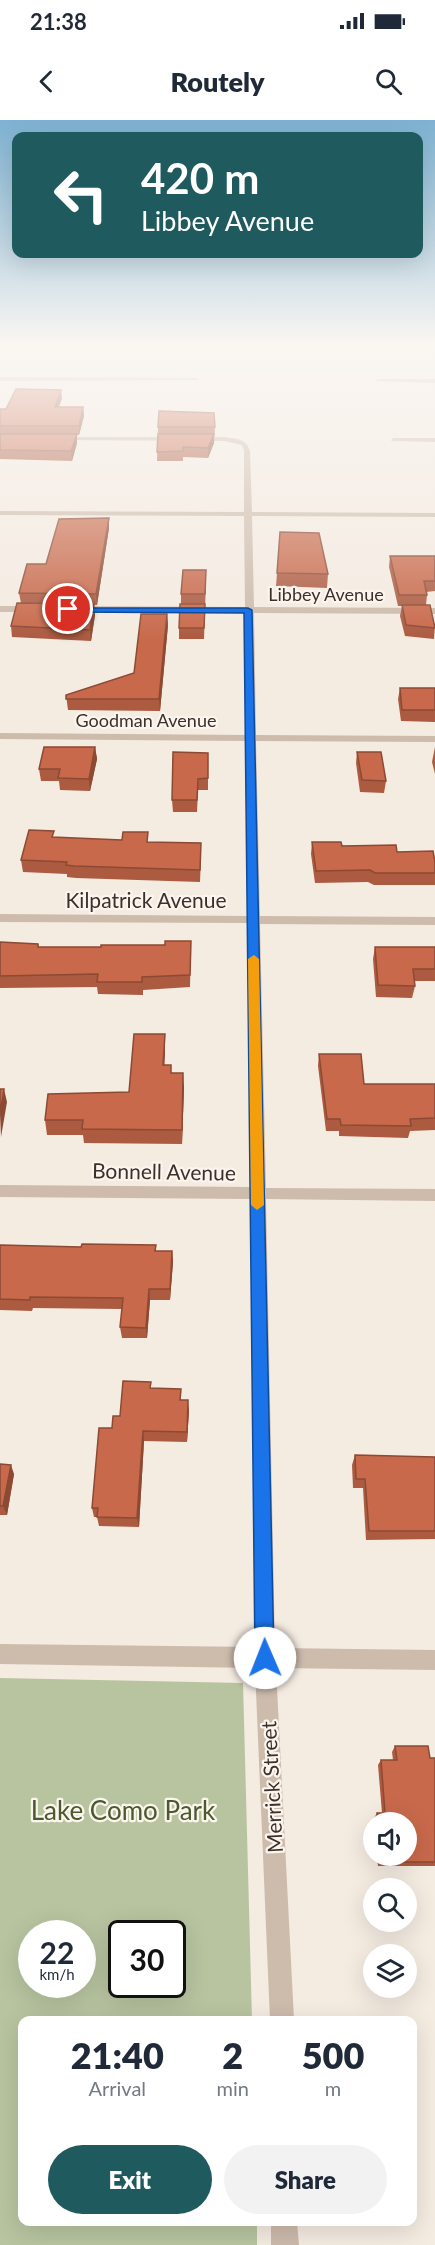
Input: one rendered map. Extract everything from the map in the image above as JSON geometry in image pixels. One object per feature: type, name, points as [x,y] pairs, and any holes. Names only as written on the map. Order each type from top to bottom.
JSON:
[{"type":"street","name":"Merrick Street","points":[[242,442],[245,444],[247,452],[246,514],[265,1658],[282,2016]]},
{"type":"street","points":[[0,513],[435,515]]},
{"type":"street","points":[[0,609],[47,609]]},
{"type":"street","name":"Libbey Avenue","points":[[59,609],[435,611]]},
{"type":"street","name":"Goodman Avenue","points":[[0,736],[435,739]]},
{"type":"street","name":"Kilpatrick Avenue","points":[[0,918],[435,921]]},
{"type":"street","name":"Bonnell Avenue","points":[[0,1191],[435,1195]]},
{"type":"street","points":[[0,1654],[435,1660]]},
{"type":"street","points":[[284,2226],[285,2245]]},
{"type":"green space","name":"Lake Como Park","points":[[0,1678],[243,1683],[252,2016],[18,2016],[18,2226],[257,2226],[257,2245],[0,2245]]},
{"type":"building","points":[[0,442],[74,442],[71,451],[0,450]]},
{"type":"building","points":[[158,442],[210,442],[208,448],[183,447],[183,451],[157,452]]},
{"type":"building","points":[[109,518],[96,594],[19,593],[27,564],[46,564],[59,519]]},
{"type":"building","points":[[280,532],[319,533],[328,574],[277,573]]},
{"type":"building","points":[[390,556],[435,556],[435,581],[424,581],[427,595],[399,595]]},
{"type":"building","points":[[183,570],[206,570],[205,594],[181,594]]},
{"type":"building","points":[[17,603],[94,604],[90,630],[11,626]]},
{"type":"building","points":[[180,604],[205,604],[204,628],[179,628]]},
{"type":"building","points":[[402,605],[430,605],[435,628],[406,625]]},
{"type":"building","points":[[141,614],[167,614],[159,699],[66,699],[66,695],[134,673]]},
{"type":"building","points":[[400,688],[435,688],[435,710],[402,710]]},
{"type":"building","points":[[44,747],[95,747],[89,779],[58,778],[60,769],[39,769]]},
{"type":"building","points":[[173,752],[208,753],[208,778],[198,779],[197,800],[172,800]]},
{"type":"building","points":[[357,752],[381,752],[386,781],[362,780]]},
{"type":"building","points":[[29,830],[54,831],[52,837],[122,840],[123,832],[148,832],[147,842],[201,843],[200,870],[74,866],[66,865],[67,862],[21,860]]},
{"type":"building","points":[[312,842],[341,842],[342,846],[396,845],[397,852],[433,851],[435,873],[375,873],[370,870],[316,871]]},
{"type":"building","points":[[165,941],[191,941],[190,975],[142,977],[142,982],[97,982],[98,974],[0,976],[0,942],[38,944],[38,947],[101,947],[101,945],[165,945]]},
{"type":"building","points":[[375,947],[435,947],[435,969],[413,969],[415,986],[378,985]]},
{"type":"building","points":[[134,1034],[165,1034],[163,1065],[171,1065],[171,1073],[183,1073],[182,1130],[82,1129],[83,1120],[45,1120],[48,1094],[129,1092]]},
{"type":"building","points":[[319,1054],[361,1054],[364,1084],[435,1084],[435,1118],[410,1119],[411,1126],[341,1125],[340,1119],[327,1119]]},
{"type":"building","points":[[0,1089],[4,1089],[0,1114]]},
{"type":"building","points":[[82,1244],[156,1245],[155,1251],[172,1251],[170,1289],[149,1289],[146,1328],[120,1327],[123,1298],[0,1299],[0,1245],[81,1247]]},
{"type":"building","points":[[123,1381],[151,1382],[150,1388],[181,1389],[180,1400],[188,1400],[187,1432],[143,1431],[137,1518],[97,1517],[98,1508],[92,1508],[99,1428],[112,1428],[113,1416],[120,1416]]},
{"type":"building","points":[[355,1455],[435,1457],[435,1531],[369,1531],[365,1479],[356,1479]]},
{"type":"building","points":[[0,1464],[11,1465],[3,1506],[0,1506]]},
{"type":"building","points":[[395,1746],[428,1746],[430,1758],[435,1758],[435,1862],[417,1862],[417,1812],[385,1812],[381,1760],[397,1760]]},
{"type":"slow traffic","points":[[254,959],[257,1205]]},
{"type":"route","points":[[68,609],[248,610],[265,1658]]}]
